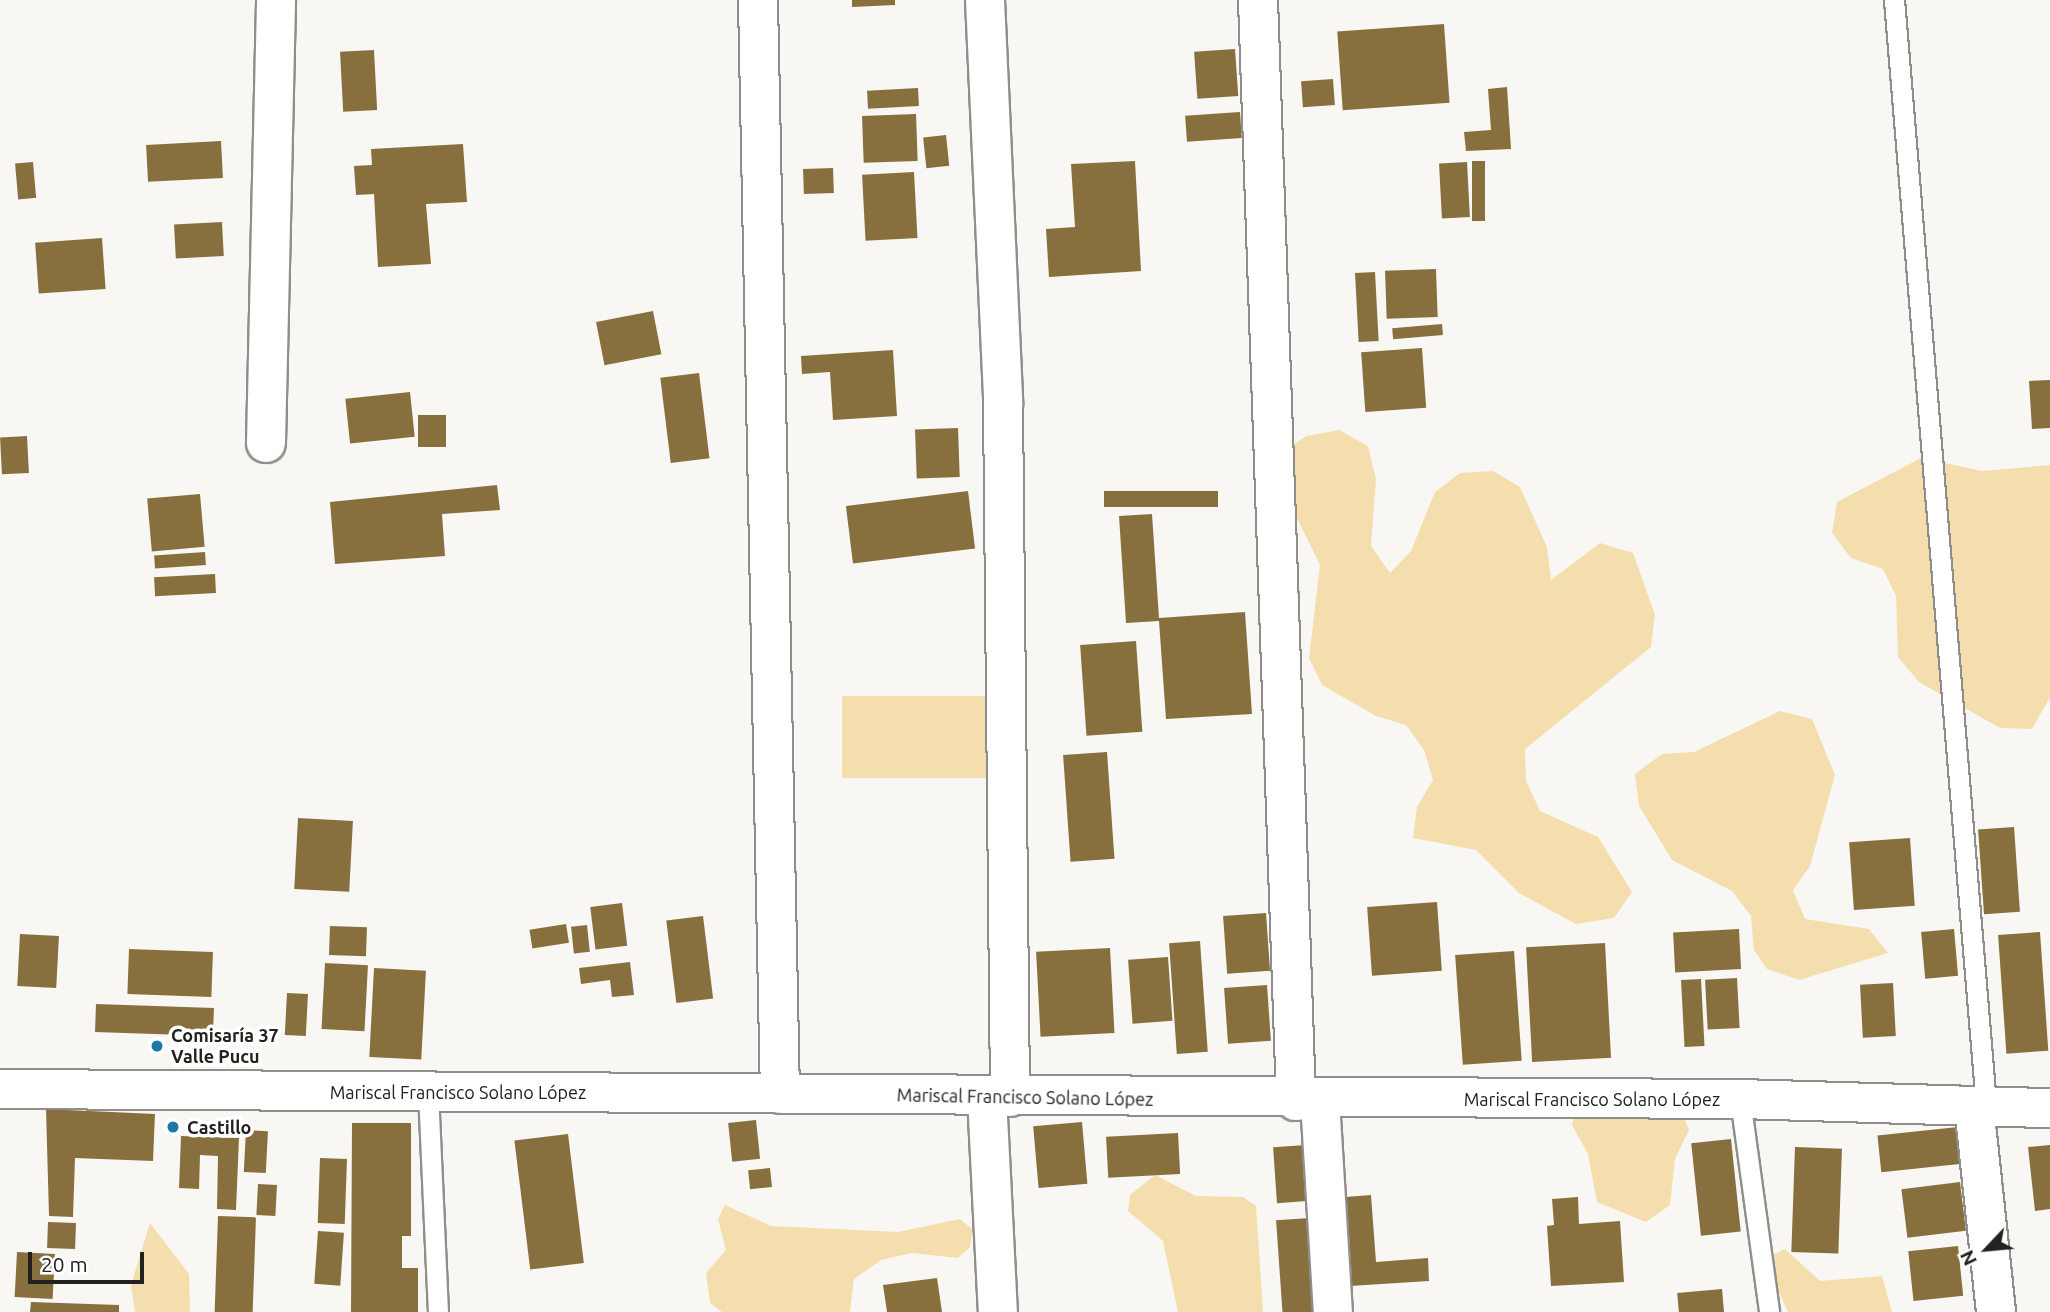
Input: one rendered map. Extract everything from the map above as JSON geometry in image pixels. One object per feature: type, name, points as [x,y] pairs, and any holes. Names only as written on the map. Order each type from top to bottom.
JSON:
[{"type":"street","points":[[266,443],[276,0]]},
{"type":"street","points":[[758,0],[780,1094]]},
{"type":"street","points":[[985,0],[1003,403],[998,1312]]},
{"type":"street","points":[[1258,0],[1308,1101],[1333,1312]]},
{"type":"street","name":"Mariscal Francisco Solano López","points":[[0,1089],[780,1094],[1308,1101],[1740,1099],[2050,1108]]},
{"type":"street","points":[[1980,1106],[1996,1312]]},
{"type":"lane","points":[[1894,0],[1980,1106]]},
{"type":"lane","points":[[428,1092],[439,1312]]},
{"type":"lane","points":[[1740,1099],[1769,1312]]},
{"type":"shaded area","points":[[1339,430],[1368,446],[1376,479],[1371,546],[1390,573],[1411,551],[1435,492],[1460,473],[1493,471],[1520,487],[1547,547],[1551,580],[1600,543],[1633,553],[1655,615],[1651,647],[1525,749],[1526,781],[1540,811],[1598,837],[1632,892],[1614,918],[1576,924],[1519,893],[1476,850],[1413,838],[1417,807],[1433,780],[1424,750],[1406,725],[1376,716],[1322,685],[1309,658],[1320,565],[1279,482],[1280,452],[1307,436]]},
{"type":"shaded area","points":[[1921,458],[1982,471],[2050,465],[2050,697],[2032,729],[2000,728],[1919,682],[1898,657],[1896,596],[1883,569],[1851,558],[1832,533],[1837,502]]},
{"type":"shaded area","points":[[842,696],[987,696],[987,778],[842,778]]},
{"type":"shaded area","points":[[1780,711],[1812,719],[1835,775],[1810,866],[1793,890],[1805,919],[1869,929],[1888,953],[1799,980],[1767,969],[1754,950],[1751,916],[1732,891],[1672,860],[1639,806],[1635,774],[1662,754],[1694,752]]},
{"type":"shaded area","points":[[1576,1108],[1683,1115],[1689,1130],[1675,1159],[1670,1205],[1646,1222],[1597,1202],[1588,1154],[1572,1125]]},
{"type":"shaded area","points":[[1155,1175],[1196,1196],[1243,1197],[1256,1206],[1263,1312],[1178,1312],[1163,1241],[1128,1211],[1130,1195]]},
{"type":"shaded area","points":[[725,1205],[771,1226],[898,1232],[960,1219],[973,1230],[970,1247],[958,1258],[912,1253],[881,1260],[854,1279],[850,1312],[722,1312],[710,1303],[706,1273],[726,1250],[718,1219]]},
{"type":"shaded area","points":[[150,1223],[189,1274],[190,1312],[135,1312],[131,1285]]},
{"type":"shaded area","points":[[1785,1249],[1820,1281],[1882,1276],[1892,1312],[1788,1312],[1770,1273],[1771,1256]]},
{"type":"building","points":[[852,0],[895,0],[895,5],[852,7]]},
{"type":"building","points":[[1444,24],[1450,103],[1343,110],[1337,31]]},
{"type":"building","points":[[1235,49],[1238,96],[1197,99],[1194,52]]},
{"type":"building","points":[[374,50],[377,110],[343,112],[340,52]]},
{"type":"building","points":[[1333,79],[1335,105],[1303,107],[1301,81]]},
{"type":"building","points":[[1507,87],[1511,149],[1466,151],[1464,132],[1491,130],[1488,89]]},
{"type":"building","points":[[918,88],[919,106],[868,109],[867,91]]},
{"type":"building","points":[[1240,112],[1242,138],[1187,142],[1185,116]]},
{"type":"building","points":[[916,114],[918,161],[864,163],[862,116]]},
{"type":"building","points":[[946,135],[949,166],[926,168],[923,137]]},
{"type":"building","points":[[221,141],[223,178],[148,182],[146,145]]},
{"type":"building","points":[[463,144],[467,202],[426,204],[431,264],[378,267],[374,194],[356,195],[354,166],[372,165],[371,149]]},
{"type":"building","points":[[1135,161],[1141,271],[1049,277],[1046,229],[1075,227],[1071,164]]},
{"type":"building","points":[[1472,161],[1485,161],[1485,221],[1472,221]]},
{"type":"building","points":[[33,162],[36,198],[18,199],[15,164]]},
{"type":"building","points":[[1467,162],[1470,217],[1442,218],[1439,163]]},
{"type":"building","points":[[833,168],[834,193],[804,194],[803,169]]},
{"type":"building","points":[[914,172],[917,238],[866,241],[862,175]]},
{"type":"building","points":[[222,222],[224,256],[176,258],[174,225]]},
{"type":"building","points":[[102,238],[106,289],[39,294],[35,243]]},
{"type":"building","points":[[1436,269],[1438,317],[1387,319],[1385,271]]},
{"type":"building","points":[[1375,272],[1379,341],[1359,342],[1355,273]]},
{"type":"building","points":[[653,311],[661,354],[604,365],[596,322]]},
{"type":"building","points":[[1442,324],[1443,335],[1393,339],[1392,328]]},
{"type":"building","points":[[1422,348],[1426,408],[1365,412],[1361,352]]},
{"type":"building","points":[[893,350],[897,416],[833,420],[830,372],[802,374],[801,356]]},
{"type":"building","points":[[699,373],[709,458],[671,463],[660,378]]},
{"type":"building","points":[[2050,380],[2050,428],[2032,429],[2029,381]]},
{"type":"building","points":[[410,392],[415,437],[350,444],[345,399]]},
{"type":"building","points":[[418,415],[446,415],[446,447],[418,447]]},
{"type":"building","points":[[958,428],[960,477],[917,478],[915,430]]},
{"type":"building","points":[[27,436],[29,473],[2,474],[0,437]]},
{"type":"building","points":[[497,485],[500,510],[442,514],[445,556],[335,564],[330,502]]},
{"type":"building","points":[[968,491],[975,549],[853,564],[846,506]]},
{"type":"building","points":[[1104,491],[1218,491],[1218,507],[1104,507]]},
{"type":"building","points":[[200,494],[205,547],[152,551],[147,499]]},
{"type":"building","points":[[1152,514],[1159,618],[1245,612],[1252,714],[1166,719],[1159,621],[1126,623],[1119,516]]},
{"type":"building","points":[[205,552],[206,565],[155,569],[154,556]]},
{"type":"building","points":[[215,574],[216,593],[155,596],[154,577]]},
{"type":"building","points":[[1136,641],[1142,732],[1086,736],[1080,645]]},
{"type":"building","points":[[1107,752],[1114,859],[1071,862],[1063,755]]},
{"type":"building","points":[[298,818],[353,821],[349,892],[294,889]]},
{"type":"building","points":[[2014,827],[2020,912],[1984,914],[1978,830]]},
{"type":"building","points":[[1910,838],[1915,906],[1854,910],[1849,842]]},
{"type":"building","points":[[1437,902],[1442,971],[1372,976],[1367,907]]},
{"type":"building","points":[[622,903],[627,946],[595,950],[590,907]]},
{"type":"building","points":[[1266,913],[1270,971],[1227,974],[1223,916]]},
{"type":"building","points":[[703,916],[713,998],[676,1003],[666,921]]},
{"type":"building","points":[[566,924],[569,943],[532,949],[529,930]]},
{"type":"building","points":[[587,925],[590,952],[574,954],[571,927]]},
{"type":"building","points":[[330,926],[367,927],[366,956],[329,955]]},
{"type":"building","points":[[1739,929],[1741,969],[1675,972],[1673,932]]},
{"type":"building","points":[[1954,929],[1958,976],[1925,979],[1921,932]]},
{"type":"building","points":[[2040,932],[2048,1051],[2006,1054],[1998,935]]},
{"type":"building","points":[[20,934],[59,936],[56,988],[17,986]]},
{"type":"building","points":[[1200,941],[1208,1052],[1177,1054],[1169,943]]},
{"type":"building","points":[[1605,943],[1611,1058],[1532,1062],[1526,947]]},
{"type":"building","points":[[1110,948],[1114,1033],[1041,1037],[1036,952]]},
{"type":"building","points":[[129,949],[213,952],[211,997],[127,994]]},
{"type":"building","points":[[1514,951],[1522,1061],[1463,1065],[1455,955]]},
{"type":"building","points":[[1168,957],[1172,1021],[1133,1024],[1128,960]]},
{"type":"building","points":[[630,962],[634,995],[612,997],[610,980],[581,984],[579,968]]},
{"type":"building","points":[[325,963],[368,965],[364,1031],[322,1029]]},
{"type":"building","points":[[374,968],[426,971],[421,1060],[369,1057]]},
{"type":"building","points":[[1737,978],[1740,1028],[1708,1030],[1705,980]]},
{"type":"building","points":[[1701,979],[1705,1046],[1685,1047],[1681,980]]},
{"type":"building","points":[[1893,983],[1896,1036],[1863,1038],[1860,985]]},
{"type":"building","points":[[1267,985],[1271,1041],[1228,1044],[1224,988]]},
{"type":"building","points":[[287,993],[308,994],[306,1036],[285,1035]]},
{"type":"building","points":[[96,1004],[214,1008],[213,1036],[95,1032]]},
{"type":"building","points":[[46,1109],[155,1114],[153,1161],[75,1158],[73,1217],[49,1216]]},
{"type":"building","points":[[756,1120],[760,1159],[732,1162],[728,1123]]},
{"type":"building","points":[[1082,1122],[1087,1184],[1039,1188],[1033,1126]]},
{"type":"building","points":[[352,1123],[411,1123],[411,1236],[402,1236],[402,1268],[418,1268],[418,1312],[351,1312]]},
{"type":"building","points":[[1958,1127],[1962,1164],[1881,1172],[1877,1135]]},
{"type":"building","points":[[246,1130],[268,1131],[266,1173],[244,1172]]},
{"type":"building","points":[[1178,1133],[1180,1174],[1108,1178],[1106,1137]]},
{"type":"building","points":[[568,1134],[584,1263],[530,1270],[514,1141]]},
{"type":"building","points":[[181,1136],[239,1138],[236,1210],[217,1209],[218,1156],[200,1155],[199,1189],[179,1188]]},
{"type":"building","points":[[1731,1139],[1741,1231],[1701,1236],[1691,1143]]},
{"type":"building","points":[[1306,1145],[1310,1201],[1277,1203],[1273,1147]]},
{"type":"building","points":[[2050,1145],[2050,1209],[2035,1211],[2028,1147]]},
{"type":"building","points":[[1795,1147],[1842,1149],[1838,1254],[1791,1252]]},
{"type":"building","points":[[320,1158],[347,1159],[345,1224],[318,1223]]},
{"type":"building","points":[[770,1168],[772,1187],[750,1189],[748,1170]]},
{"type":"building","points":[[1960,1182],[1966,1231],[1907,1238],[1901,1189]]},
{"type":"building","points":[[258,1184],[277,1185],[275,1216],[256,1215]]},
{"type":"building","points":[[1371,1195],[1376,1262],[1428,1258],[1429,1281],[1350,1286],[1345,1197]]},
{"type":"building","points":[[1578,1197],[1579,1224],[1620,1221],[1624,1282],[1551,1286],[1547,1226],[1554,1225],[1552,1199]]},
{"type":"building","points":[[218,1216],[256,1217],[253,1312],[215,1312]]},
{"type":"building","points":[[1310,1218],[1317,1312],[1282,1312],[1276,1220]]},
{"type":"building","points":[[48,1222],[76,1223],[75,1249],[47,1248]]},
{"type":"building","points":[[318,1231],[344,1233],[340,1286],[314,1284]]},
{"type":"building","points":[[1958,1246],[1963,1296],[1914,1301],[1908,1251]]},
{"type":"building","points":[[17,1252],[55,1254],[53,1299],[15,1297]]},
{"type":"building","points":[[937,1278],[942,1312],[887,1312],[883,1285]]},
{"type":"building","points":[[1722,1289],[1724,1312],[1679,1312],[1677,1293]]},
{"type":"building","points":[[31,1302],[119,1305],[119,1312],[30,1312]]},
{"type":"place","name":"Comisaría 37 Valle Pucu","points":[[157,1046]]},
{"type":"place","name":"Castillo","points":[[173,1127]]}]
